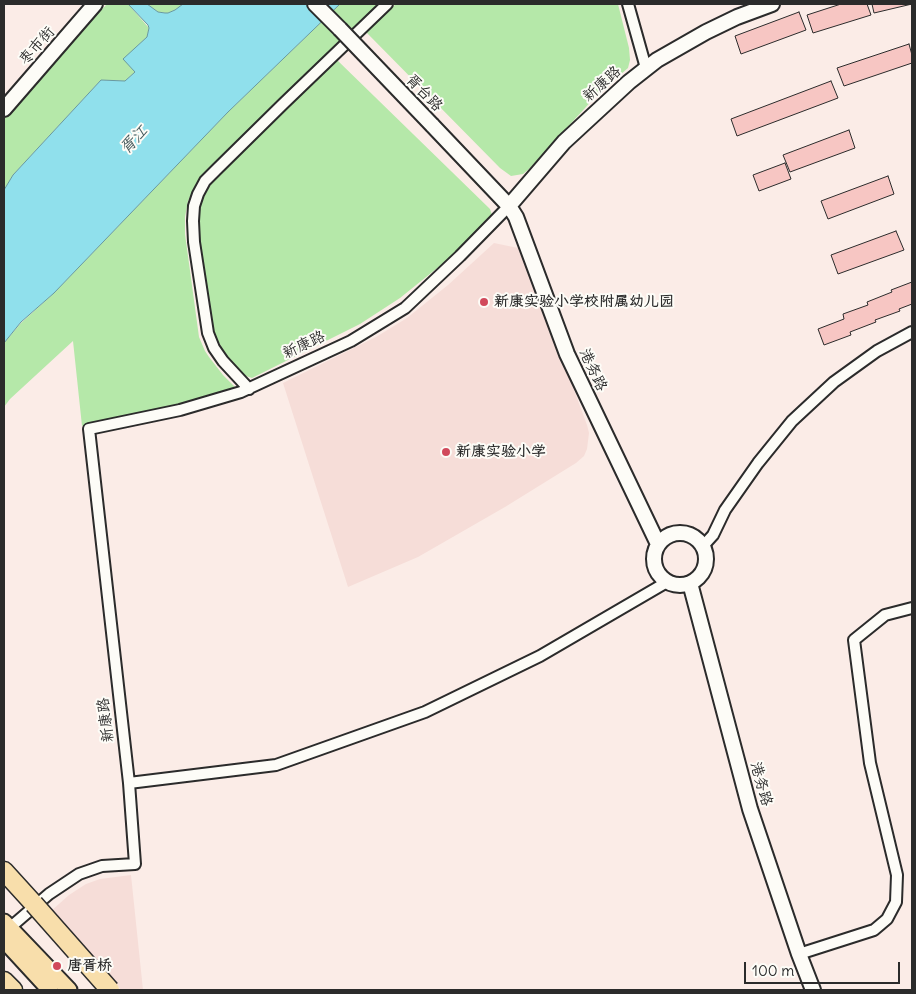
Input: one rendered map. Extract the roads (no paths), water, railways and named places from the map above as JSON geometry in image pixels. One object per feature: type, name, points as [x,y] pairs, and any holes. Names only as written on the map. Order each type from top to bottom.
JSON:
[{"type":"highway","points":[[4,871],[110,990]]},
{"type":"highway","points":[[4,981],[13,990]]},
{"type":"main road","points":[[5,931],[50,990]]},
{"type":"main road","points":[[5,931],[70,990]]},
{"type":"street","name":"枣市街","points":[[4,109],[95,4]]},
{"type":"street","name":"胥台路","points":[[315,4],[509,206]]},
{"type":"street","points":[[248,389],[222,361],[208,333],[194,242],[194,206],[198,194],[205,181],[388,4]]},
{"type":"street","points":[[628,4],[646,68]]},
{"type":"street","name":"新康路","points":[[129,783],[88,429],[180,410],[242,392],[351,341],[405,308],[509,206],[564,142],[646,68],[706,32],[737,17],[772,4]]},
{"type":"street","name":"港务路","points":[[509,206],[516,217],[567,354],[658,544]]},
{"type":"street","points":[[703,546],[713,535],[725,510],[758,462],[792,421],[834,382],[877,351],[912,332]]},
{"type":"street","points":[[681,532],[689,534],[703,546],[706,554],[706,563],[703,572],[690,583],[674,585],[667,582],[655,569],[654,552],[664,538],[672,534],[681,532]]},
{"type":"street","points":[[5,931],[49,894],[79,874],[102,866],[135,864],[129,783],[276,765],[425,712],[540,656],[667,582]]},
{"type":"street","name":"港务路","points":[[690,583],[750,809],[813,990]]},
{"type":"street","points":[[799,954],[874,930],[887,918],[896,902],[897,875],[870,763],[854,640],[885,615],[912,608]]},
{"type":"water","name":"胥江","points":[[128,4],[147,4],[158,12],[168,13],[183,4],[340,4],[228,112],[54,293],[21,322],[4,343],[4,190],[13,175],[101,80],[125,81],[135,72],[123,59],[147,37],[149,28]]},
{"type":"place","name":"新康实验小学校附属幼儿园","points":[[484,302]]},
{"type":"place","name":"新康实验小学","points":[[446,452]]},
{"type":"place","name":"唐胥桥","points":[[57,966]]}]
